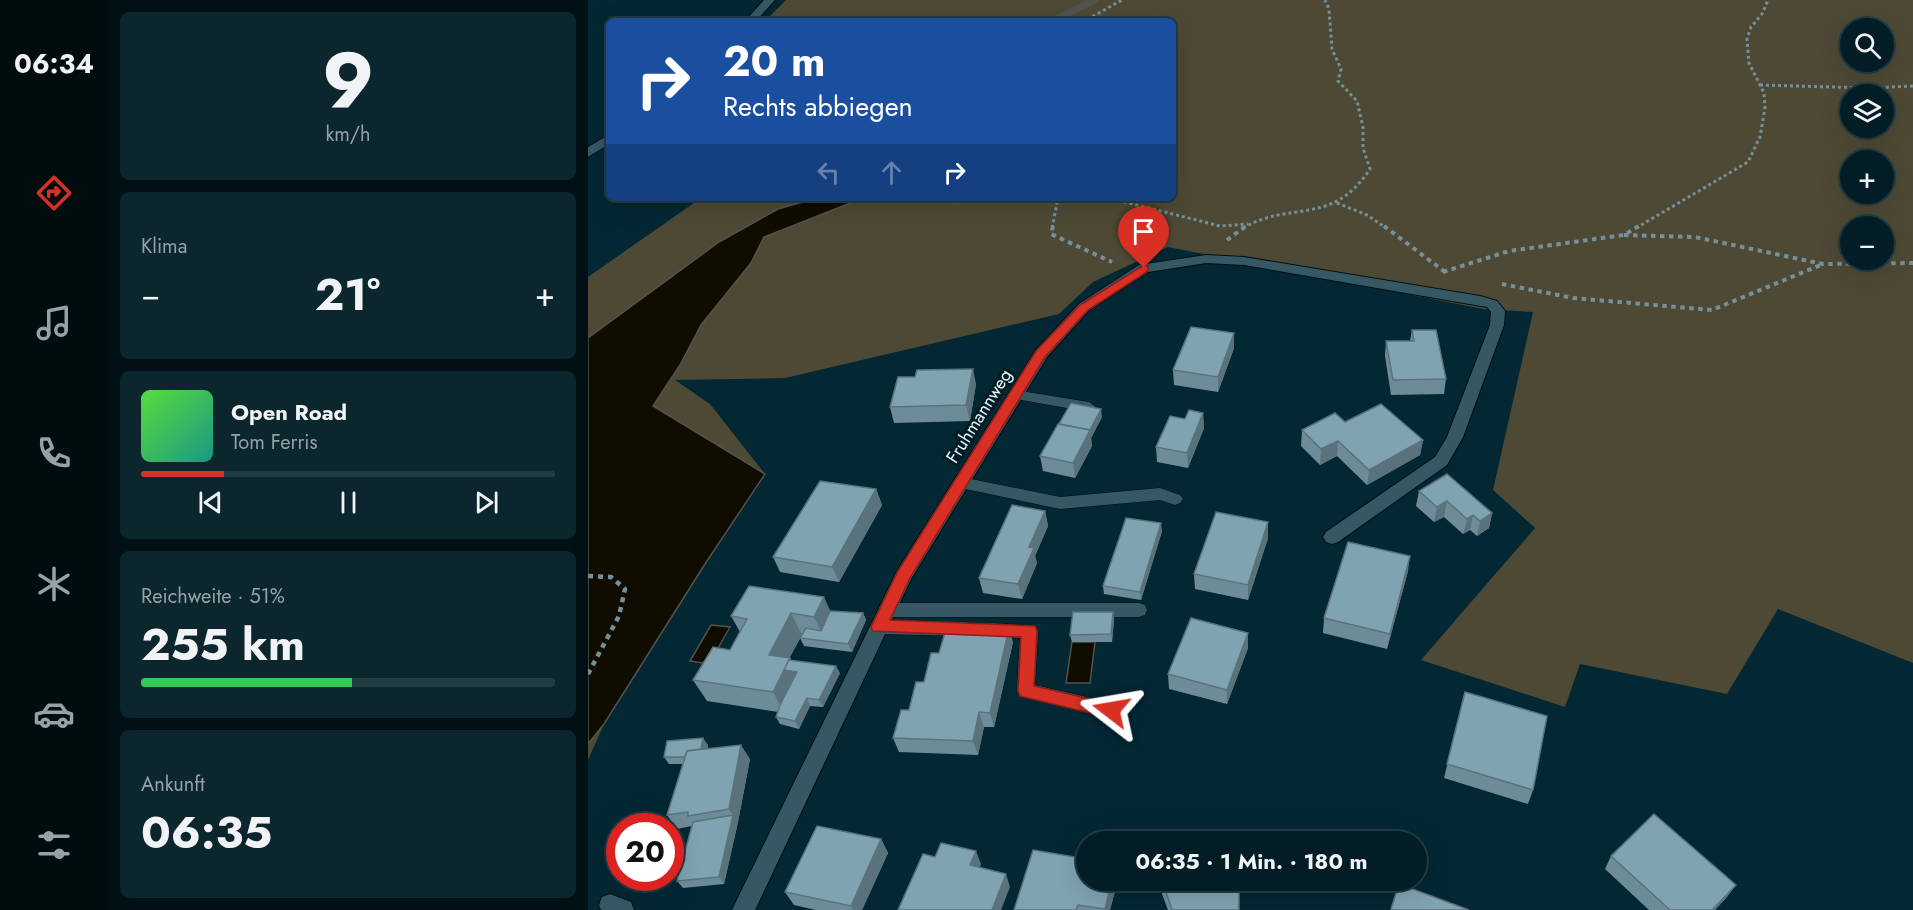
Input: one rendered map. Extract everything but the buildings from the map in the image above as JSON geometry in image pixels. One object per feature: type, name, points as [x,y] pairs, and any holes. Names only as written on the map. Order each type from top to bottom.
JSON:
[{"type":"street","points":[[753,18],[770,0]]},
{"type":"street","points":[[588,153],[606,141]]},
{"type":"street","name":"Fruhmannweg","points":[[743,910],[903,576],[1015,395],[1041,354],[1084,307],[1144,268],[1206,259],[1244,261],[1466,298],[1492,304],[1498,311],[1497,326],[1455,437],[1441,461],[1332,537]]},
{"type":"lane","points":[[1015,395],[1090,407]]},
{"type":"lane","points":[[961,483],[1060,503],[1160,494],[1175,499]]},
{"type":"lane","points":[[887,610],[1139,610]]},
{"type":"lane","points":[[879,627],[1029,631],[1026,691],[1111,710]]},
{"type":"path","points":[[1090,18],[1122,0]]},
{"type":"path","points":[[1121,201],[1220,226],[1249,224],[1337,203],[1359,187],[1370,169],[1363,148],[1363,127],[1357,101],[1338,81],[1341,69],[1332,49],[1329,9],[1325,0]]},
{"type":"path","points":[[1624,235],[1748,162],[1760,137],[1765,108],[1764,93],[1749,63],[1747,39],[1768,0]]},
{"type":"path","points":[[1760,85],[1870,88],[1913,86]]},
{"type":"path","points":[[1058,201],[1051,234],[1107,261],[1144,268]]},
{"type":"path","points":[[1337,203],[1357,208],[1397,234],[1416,253],[1444,272],[1456,274]]},
{"type":"path","points":[[1206,259],[1249,224]]},
{"type":"path","points":[[1402,288],[1509,251],[1624,235],[1695,237],[1823,264],[1913,264]]},
{"type":"path","points":[[1491,282],[1573,298],[1712,310],[1823,264]]},
{"type":"path","points":[[588,576],[611,577],[625,589],[619,616],[588,674]]},
{"type":"shaded area","points":[[786,0],[1913,0],[1913,663],[1778,609],[1727,694],[1580,664],[1565,707],[1421,660],[1535,528],[1493,490],[1533,312],[1483,309],[1168,247],[1093,282],[1059,314],[785,378],[675,380],[710,404],[765,474],[604,724],[588,760],[588,277],[697,201],[1176,201],[1176,18],[768,18]]},
{"type":"shaded area","points":[[806,201],[855,201],[764,237],[751,263],[701,325],[680,365],[653,406],[765,474],[604,724],[588,744],[588,338],[719,242],[778,209]]},
{"type":"shaded area","points":[[711,625],[730,627],[709,664],[690,661]]},
{"type":"shaded area","points":[[1072,642],[1095,642],[1090,683],[1066,683]]},
{"type":"waterway","points":[[1059,18],[1095,0]]},
{"type":"route","points":[[1111,710],[1026,691],[1029,631],[879,627],[903,576],[1041,354],[1084,307],[1144,268]]}]
